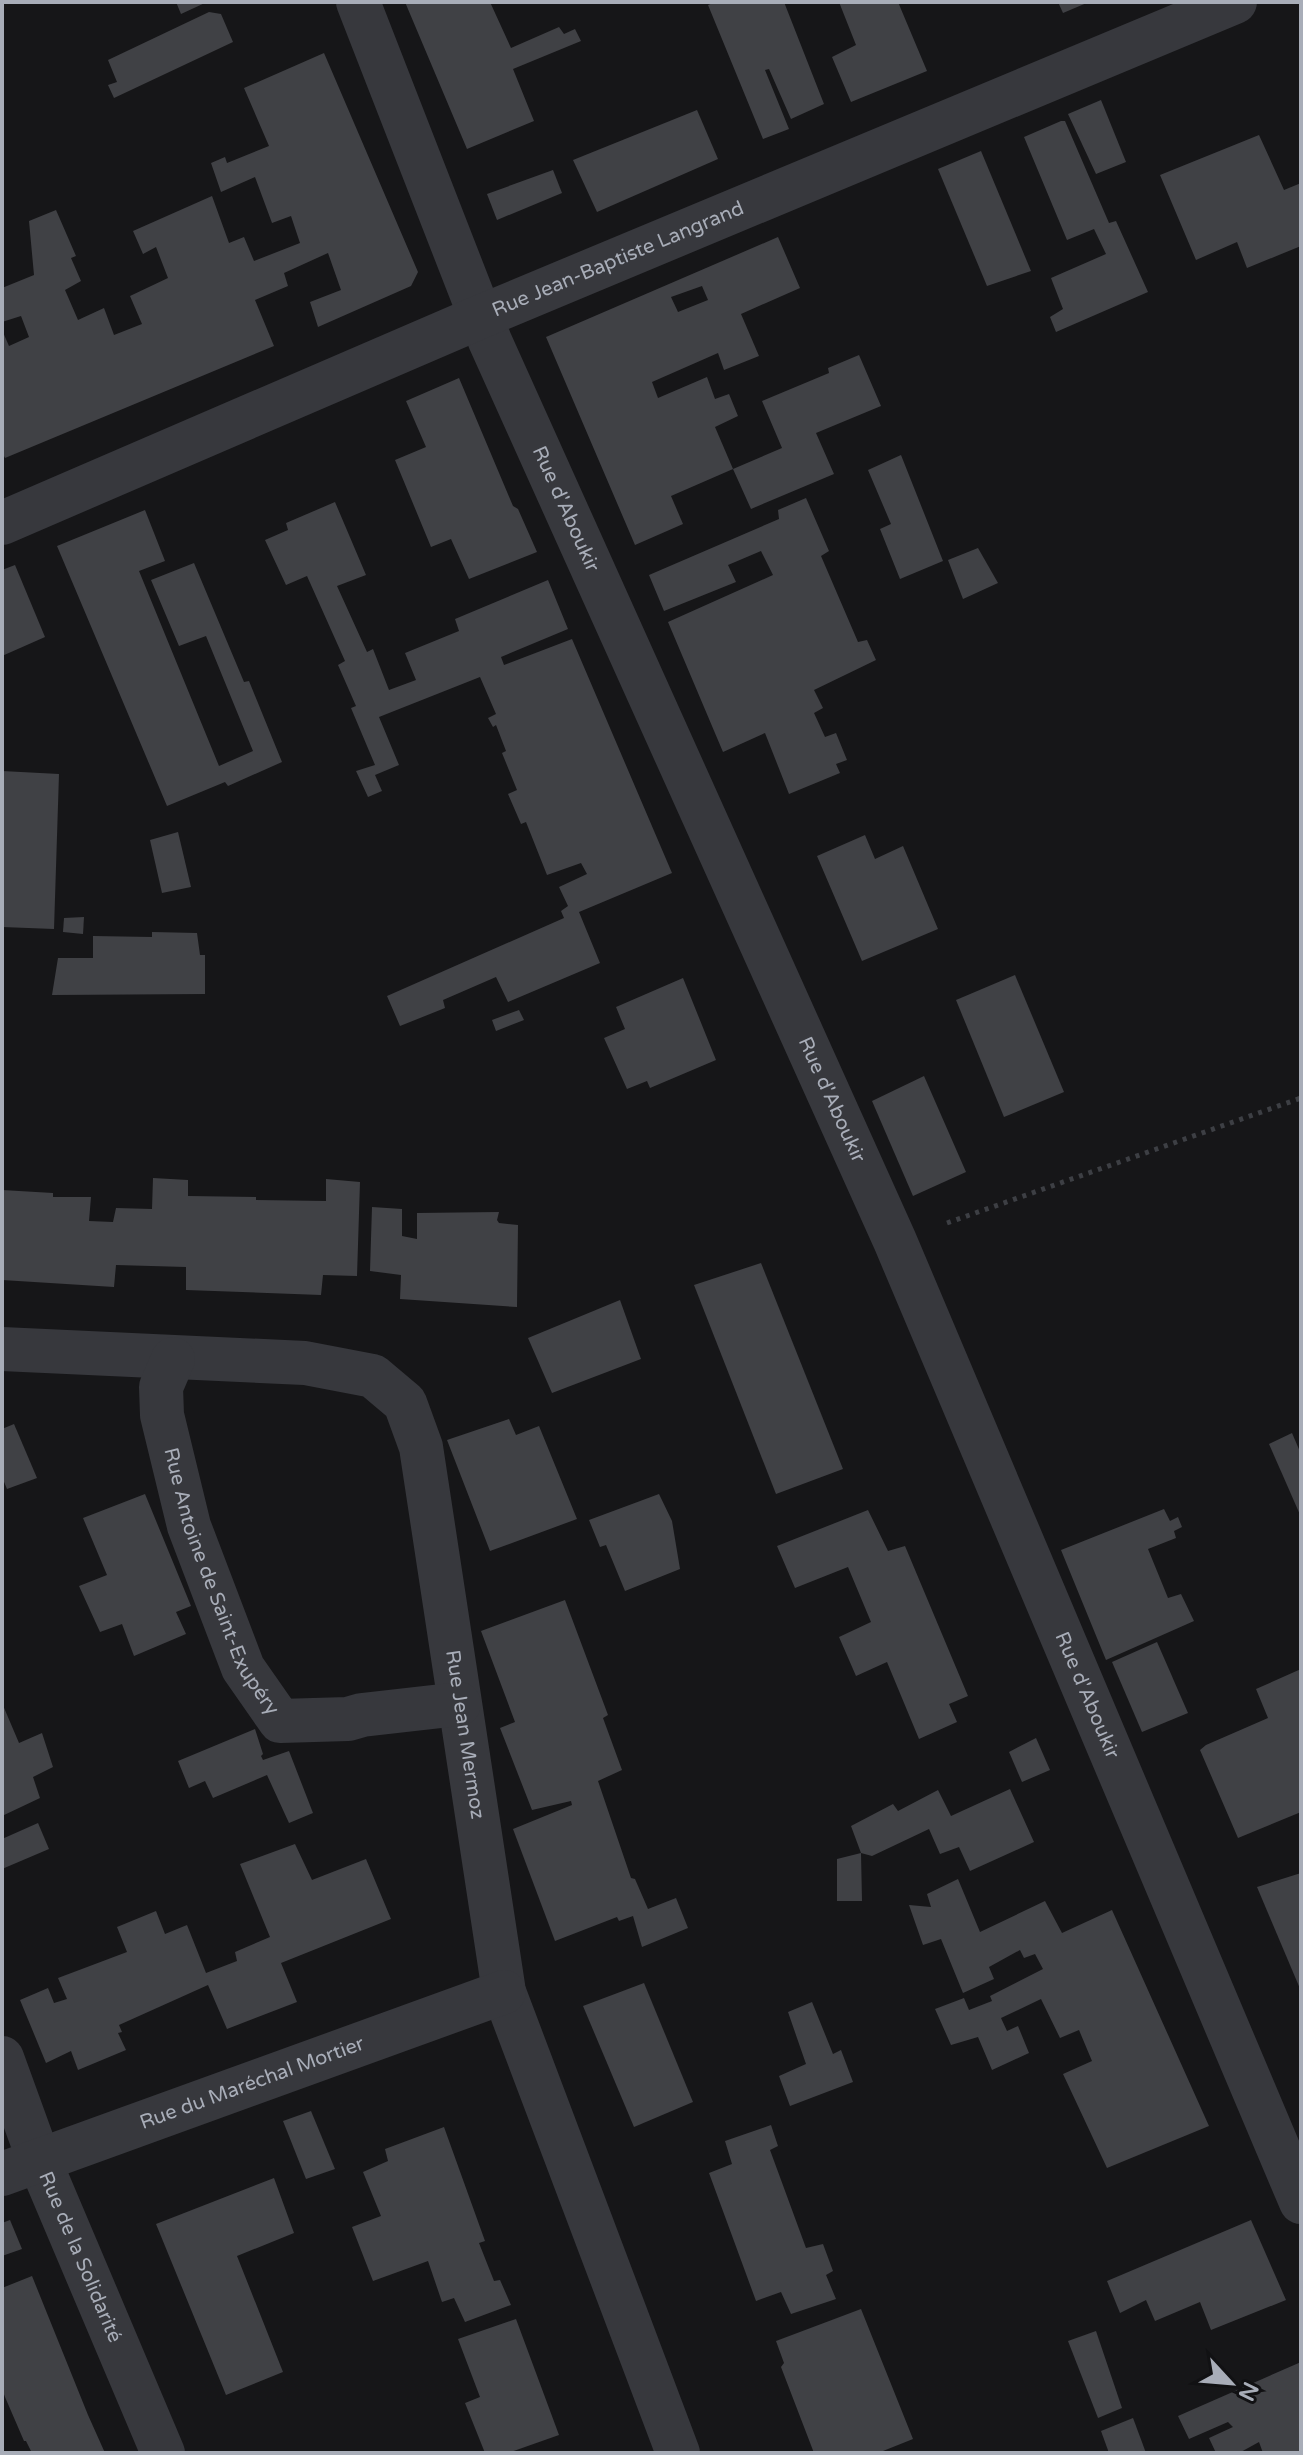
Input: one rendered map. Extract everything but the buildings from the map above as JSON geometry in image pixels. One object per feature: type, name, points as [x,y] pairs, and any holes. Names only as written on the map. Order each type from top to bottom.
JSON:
[{"type":"street","name":"Rue d'Aboukir","points":[[358,2],[480,317],[895,1241],[1301,2202]]},
{"type":"street","name":"Rue Jean-Baptiste Langrand","points":[[2,523],[480,317],[1235,2]]},
{"type":"street","name":"Rue Jean Mermoz","points":[[2,1349],[305,1363],[373,1376],[405,1403],[421,1447],[504,1992],[678,2453]]},
{"type":"street","name":"Rue Antoine de Saint-Exupéry","points":[[173,1359],[161,1387],[162,1415],[189,1526],[243,1668],[280,1721],[348,1719],[459,1704]]},
{"type":"street","name":"Rue du Maréchal Mortier","points":[[20,2167],[504,1992]]},
{"type":"street","name":"Rue de la Solidarité","points":[[2,2058],[20,2167],[163,2453]]},
{"type":"path","points":[[895,1241],[1301,1098]]}]
